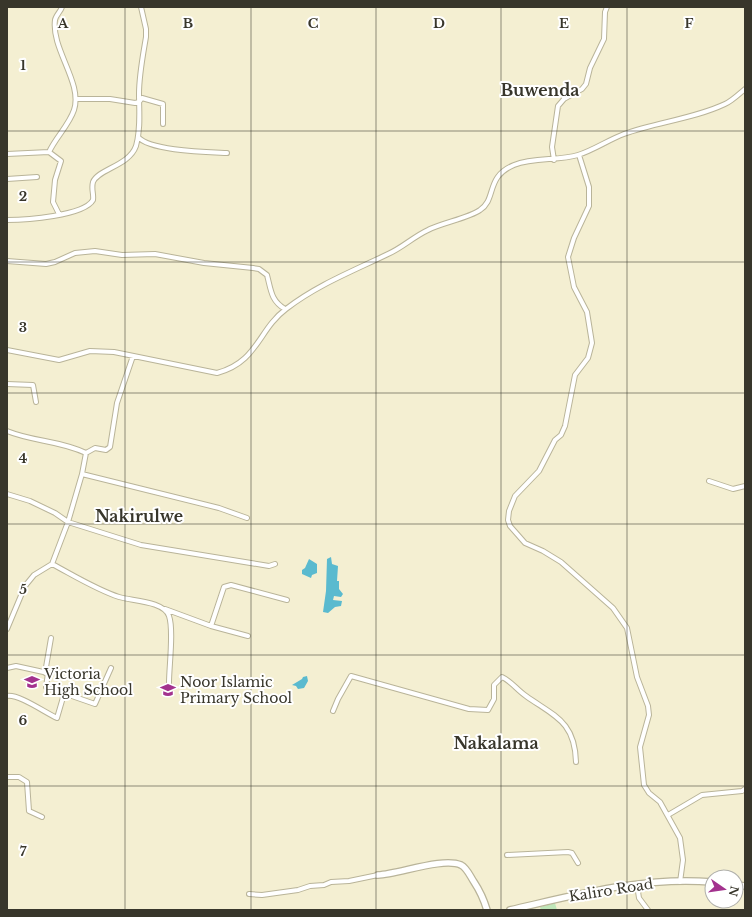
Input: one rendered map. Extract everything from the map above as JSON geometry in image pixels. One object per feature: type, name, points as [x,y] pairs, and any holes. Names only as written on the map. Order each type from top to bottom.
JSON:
[{"type":"main road","points":[[378,875],[405,872],[423,865],[460,864],[465,868],[476,886],[487,910]]},
{"type":"main road","name":"Kaliro Road","points":[[510,910],[563,898],[636,885],[704,882]]},
{"type":"street","points":[[49,152],[74,109],[76,99],[60,50],[55,29],[55,19],[62,7]]},
{"type":"street","points":[[7,220],[39,219],[83,208],[91,204],[94,196],[92,189],[93,181],[98,175],[114,167],[131,154],[138,137],[139,102],[146,29],[141,7]]},
{"type":"street","points":[[554,160],[552,148],[558,106],[564,99],[582,89],[586,84],[590,68],[604,39],[605,12],[607,7]]},
{"type":"street","points":[[7,350],[60,360],[90,351],[114,352],[217,372],[226,370],[235,366],[248,356],[285,309],[330,281],[388,254],[428,230],[480,211],[488,200],[496,178],[502,172],[515,164],[554,160],[580,155],[624,134],[726,104],[745,89]]},
{"type":"street","points":[[76,99],[139,102],[142,98],[163,104],[163,124]]},
{"type":"street","points":[[138,137],[142,142],[173,149],[228,153]]},
{"type":"street","points":[[7,154],[49,152],[61,161],[55,180],[53,202],[59,214]]},
{"type":"street","points":[[580,155],[589,187],[589,206],[574,238],[568,257],[574,287],[587,312],[592,343],[588,358],[575,375],[565,426],[555,440],[539,471],[515,496],[509,511],[508,520],[510,526],[525,543],[544,551],[561,562],[612,608],[627,628],[637,677],[648,706],[649,715],[640,747],[644,785],[649,793],[660,802],[680,838],[683,850],[680,882]]},
{"type":"street","points":[[7,179],[37,177]]},
{"type":"street","points":[[7,261],[46,264],[55,262],[76,253],[95,251],[122,255],[154,254],[204,263],[259,269],[267,275],[272,297],[277,305],[285,309]]},
{"type":"street","points":[[86,453],[95,448],[106,450],[110,447],[117,403],[134,356]]},
{"type":"street","points":[[7,384],[33,385],[36,402]]},
{"type":"street","points":[[7,431],[36,440],[60,442],[86,453]]},
{"type":"street","points":[[7,629],[25,586],[34,574],[52,564],[68,522],[82,474],[86,453]]},
{"type":"street","points":[[82,474],[219,508],[247,518]]},
{"type":"street","points":[[709,480],[733,489],[745,486]]},
{"type":"street","points":[[7,494],[30,501],[55,513],[68,522],[141,545],[269,566],[275,564]]},
{"type":"street","points":[[52,564],[118,597],[156,605],[212,626],[248,636]]},
{"type":"street","points":[[212,626],[224,587],[231,584],[287,600]]},
{"type":"street","points":[[165,609],[169,615],[170,628],[169,683]]},
{"type":"street","points":[[45,673],[51,638]]},
{"type":"street","points":[[7,668],[16,666],[45,673],[49,676],[46,687],[95,704],[111,668]]},
{"type":"street","points":[[333,712],[338,699],[352,676],[469,709],[488,710],[494,699],[494,685],[502,677],[509,680],[526,697],[553,713],[563,723],[571,738],[576,762]]},
{"type":"street","points":[[7,696],[18,696],[35,707],[57,718],[64,694]]},
{"type":"street","points":[[7,777],[19,777],[27,782],[29,811],[42,817]]},
{"type":"street","points":[[668,815],[702,795],[742,791],[745,789]]},
{"type":"street","points":[[507,855],[568,852],[572,853],[578,863]]},
{"type":"street","points":[[249,894],[262,895],[298,890],[310,886],[324,885],[331,882],[349,881],[378,875]]},
{"type":"street","points":[[636,885],[639,898],[648,910]]},
{"type":"green space","points":[[555,903],[557,910],[541,910],[540,907]]},
{"type":"water","points":[[331,557],[332,564],[338,566],[337,581],[339,581],[339,589],[343,594],[341,597],[334,596],[333,600],[342,601],[341,606],[335,607],[328,613],[323,612],[326,591],[327,559]]},
{"type":"water","points":[[309,559],[317,564],[317,573],[312,575],[311,578],[302,574],[302,570],[305,568]]},
{"type":"water","points":[[307,676],[308,681],[304,688],[298,689],[296,686],[292,685],[303,677]]},
{"type":"place","name":"Victoria High School","points":[[32,682]]},
{"type":"place","name":"Noor Islamic Primary School","points":[[168,690]]},
{"type":"district","name":"Buwenda","points":[[540,90]]},
{"type":"district","name":"Nakirulwe","points":[[139,516]]},
{"type":"district","name":"Nakalama","points":[[496,743]]}]
